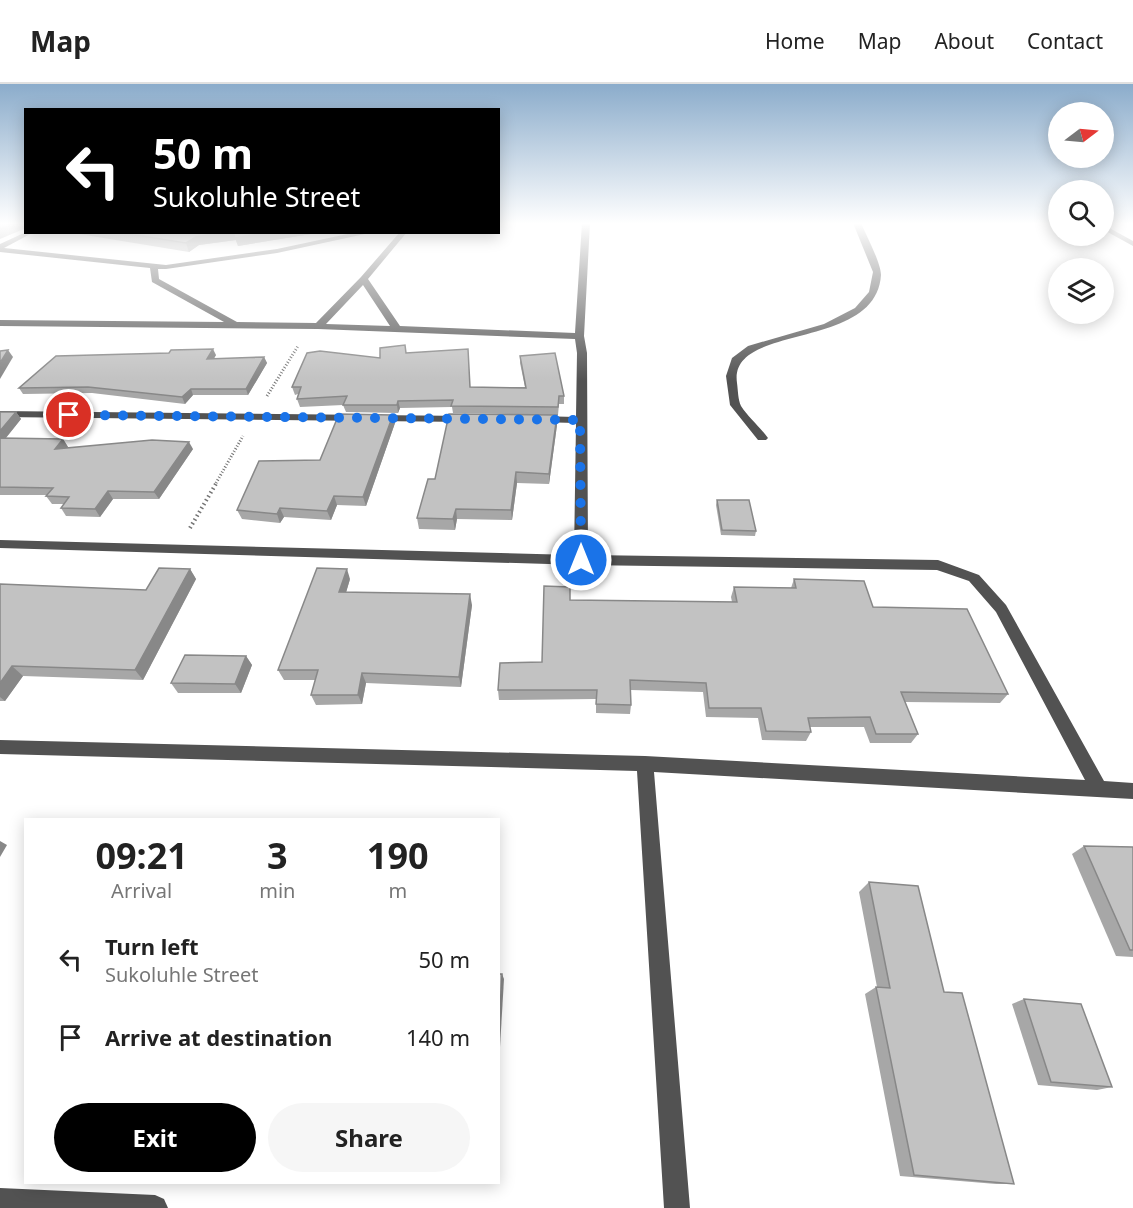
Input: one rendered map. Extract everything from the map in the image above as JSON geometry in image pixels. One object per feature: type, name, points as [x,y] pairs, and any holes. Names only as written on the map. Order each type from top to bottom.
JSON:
[{"type":"street","points":[[155,275],[155,280],[236,325]]},
{"type":"street","points":[[318,326],[367,275]]},
{"type":"street","points":[[581,560],[582,353],[579,336],[583,275]]},
{"type":"street","points":[[762,438],[735,405],[731,376],[737,358],[751,348],[827,327],[858,310],[873,293],[876,275]]},
{"type":"street","points":[[364,279],[396,328]]},
{"type":"street","points":[[0,322],[318,326],[579,336]]},
{"type":"street","points":[[0,414],[475,419]]},
{"type":"street","points":[[522,419],[580,420]]},
{"type":"street","points":[[0,544],[581,560],[938,565],[974,578],[1000,609],[1099,790]]},
{"type":"street","points":[[0,747],[645,764],[1133,791]]},
{"type":"street","points":[[645,764],[677,1208]]},
{"type":"street","points":[[0,1201],[155,1208]]},
{"type":"building","points":[[405,345],[406,353],[468,349],[470,387],[526,388],[520,356],[555,353],[564,396],[559,396],[558,407],[451,406],[453,400],[398,401],[397,405],[343,405],[347,396],[297,399],[301,387],[292,387],[307,353],[320,351],[380,358],[380,348]]},
{"type":"building","points":[[213,349],[207,359],[264,357],[246,389],[191,389],[182,397],[88,387],[19,388],[56,356],[169,353],[171,350]]},
{"type":"building","points":[[8,350],[0,363],[0,351]]},
{"type":"building","points":[[0,412],[16,412],[0,431]]},
{"type":"building","points":[[339,414],[393,415],[363,497],[334,496],[327,511],[280,508],[277,514],[237,510],[259,461],[320,460]]},
{"type":"building","points":[[449,414],[557,415],[549,474],[516,472],[511,510],[456,509],[453,519],[417,518],[428,479],[435,479]]},
{"type":"building","points":[[0,438],[63,439],[55,449],[152,440],[189,442],[154,492],[108,491],[95,509],[61,508],[69,497],[46,496],[53,488],[0,487]]},
{"type":"building","points":[[717,500],[749,500],[756,531],[722,530]]},
{"type":"building","points":[[159,568],[190,569],[135,670],[12,666],[0,683],[0,584],[146,590]]},
{"type":"building","points":[[317,568],[347,569],[339,592],[470,594],[459,677],[362,673],[358,695],[311,695],[318,670],[278,670]]},
{"type":"building","points":[[794,579],[864,581],[873,607],[967,609],[1008,694],[901,692],[918,734],[876,734],[870,717],[808,718],[811,732],[766,731],[761,708],[709,708],[706,683],[630,680],[631,705],[596,704],[597,690],[498,690],[500,663],[542,662],[544,586],[570,587],[570,600],[737,602],[734,587],[796,588]]},
{"type":"building","points":[[185,655],[246,656],[235,684],[171,683]]},
{"type":"building","points":[[1084,846],[1133,847],[1133,950],[1130,950]]},
{"type":"building","points":[[869,882],[918,886],[944,992],[962,993],[1014,1184],[914,1175],[876,987],[890,988]]},
{"type":"building","points":[[500,974],[502,974],[500,1010]]},
{"type":"building","points":[[1024,999],[1081,1004],[1112,1087],[1051,1082]]},
{"type":"route","points":[[69,415],[580,420],[581,560]]}]
